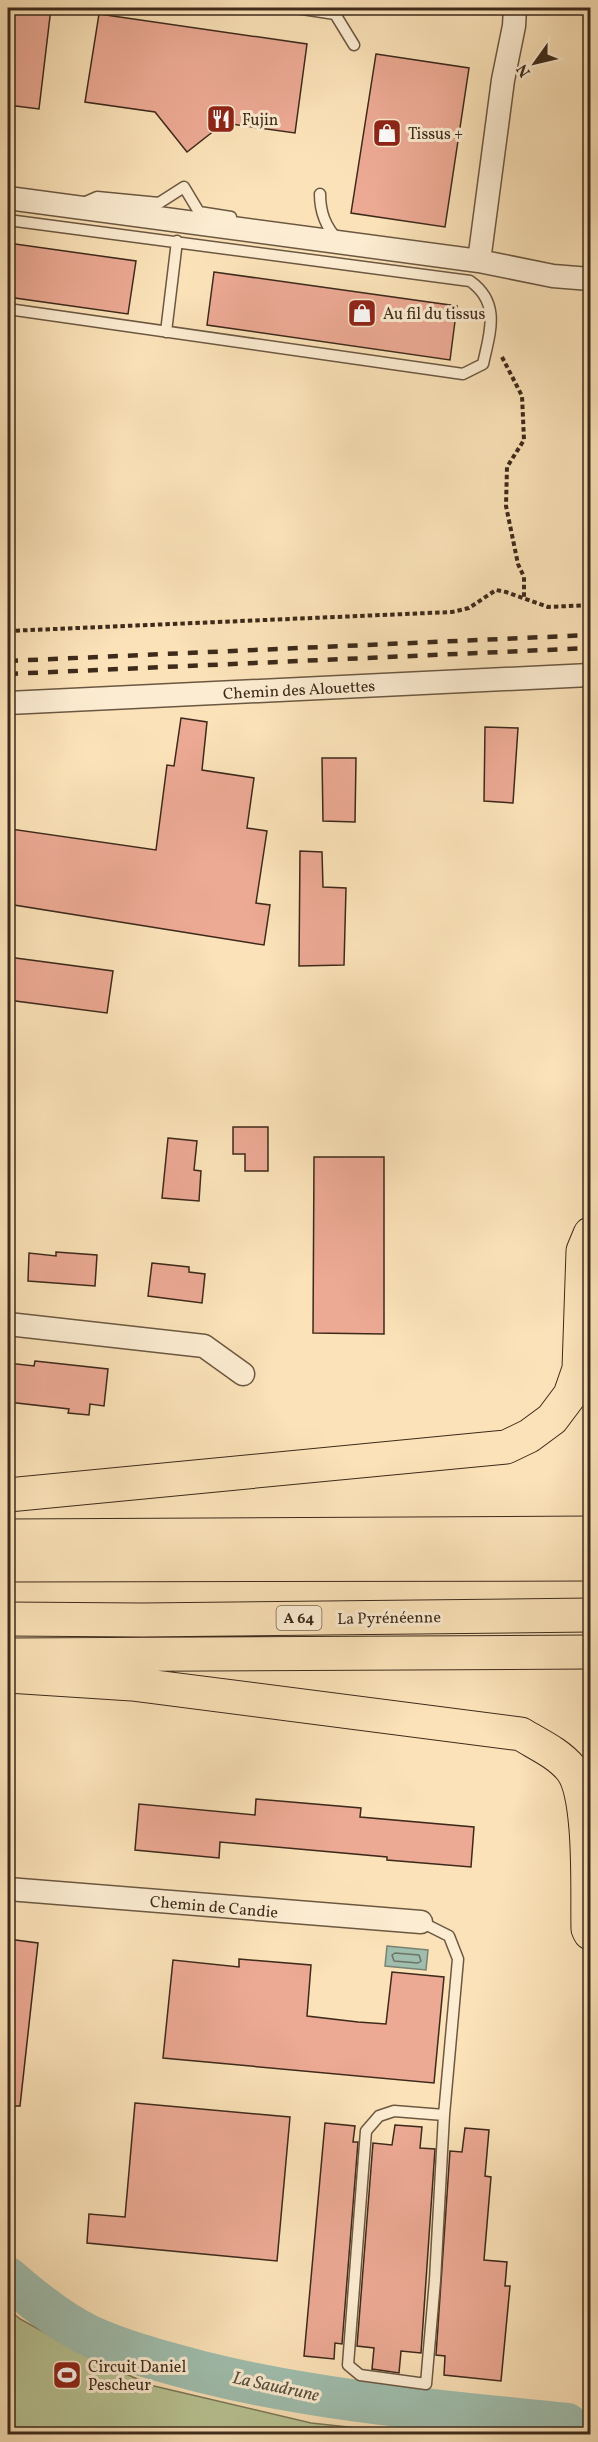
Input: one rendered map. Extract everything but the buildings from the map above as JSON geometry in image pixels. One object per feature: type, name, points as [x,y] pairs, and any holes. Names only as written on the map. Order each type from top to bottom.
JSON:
[{"type":"highway","points":[[8,1495],[506,1447],[529,1436],[552,1419],[570,1395],[579,1369],[583,1251],[591,1233]]},
{"type":"highway","points":[[8,1536],[591,1533]]},
{"type":"highway","points":[[8,1566],[591,1564]]},
{"type":"highway","name":"La Pyrénéenne","points":[[8,1618],[165,1620],[591,1615]]},
{"type":"highway","points":[[8,1655],[591,1652]]},
{"type":"highway","points":[[8,1676],[132,1684],[521,1734],[550,1751],[571,1769],[583,1795],[588,1929],[591,1933]]},
{"type":"street","points":[[479,261],[515,8]]},
{"type":"street","points":[[8,198],[479,261],[553,276],[591,279]]},
{"type":"street","name":"Chemin des Alouettes","points":[[8,703],[591,675]]},
{"type":"street","points":[[8,1323],[204,1346],[243,1374]]},
{"type":"street","name":"Chemin de Candie","points":[[8,1889],[421,1922]]},
{"type":"lane","points":[[296,8],[335,14],[354,45]]},
{"type":"lane","points":[[75,207],[97,197],[159,203],[184,187],[199,212],[245,219],[258,231]]},
{"type":"lane","points":[[320,194],[320,211],[330,232],[342,244]]},
{"type":"lane","points":[[8,219],[470,281],[482,290],[489,304],[490,332],[483,364],[463,374],[8,309]]},
{"type":"lane","points":[[165,332],[177,241]]},
{"type":"lane","points":[[421,1922],[449,1936],[458,1959],[444,2115],[435,2280],[426,2384],[360,2375],[348,2364],[366,2131],[379,2116],[394,2111],[444,2115]]},
{"type":"path","points":[[517,387],[522,396],[524,440],[507,467],[506,506],[518,564],[524,577],[524,598]]},
{"type":"path","points":[[8,631],[452,612],[469,608],[496,590],[548,607],[591,605]]},
{"type":"green space","name":"Circuit Daniel Pescheur","points":[[8,2309],[20,2319],[100,2363],[154,2386],[311,2423],[413,2434],[8,2434]]},
{"type":"water","points":[[387,1946],[428,1950],[426,1970],[385,1966]]},
{"type":"waterway","name":"La Saudrune","points":[[8,2278],[57,2317],[90,2336],[131,2352],[202,2372],[338,2398],[567,2424]]},
{"type":"railway","points":[[8,661],[590,635]]},
{"type":"railway","points":[[8,674],[590,648]]},
{"type":"place","name":"Fujin","points":[[221,119]]},
{"type":"place","name":"Tissus +","points":[[387,133]]},
{"type":"place","name":"Au fil du tissus","points":[[362,313]]},
{"type":"place","name":"Circuit Daniel Pescheur","points":[[67,2375]]}]
